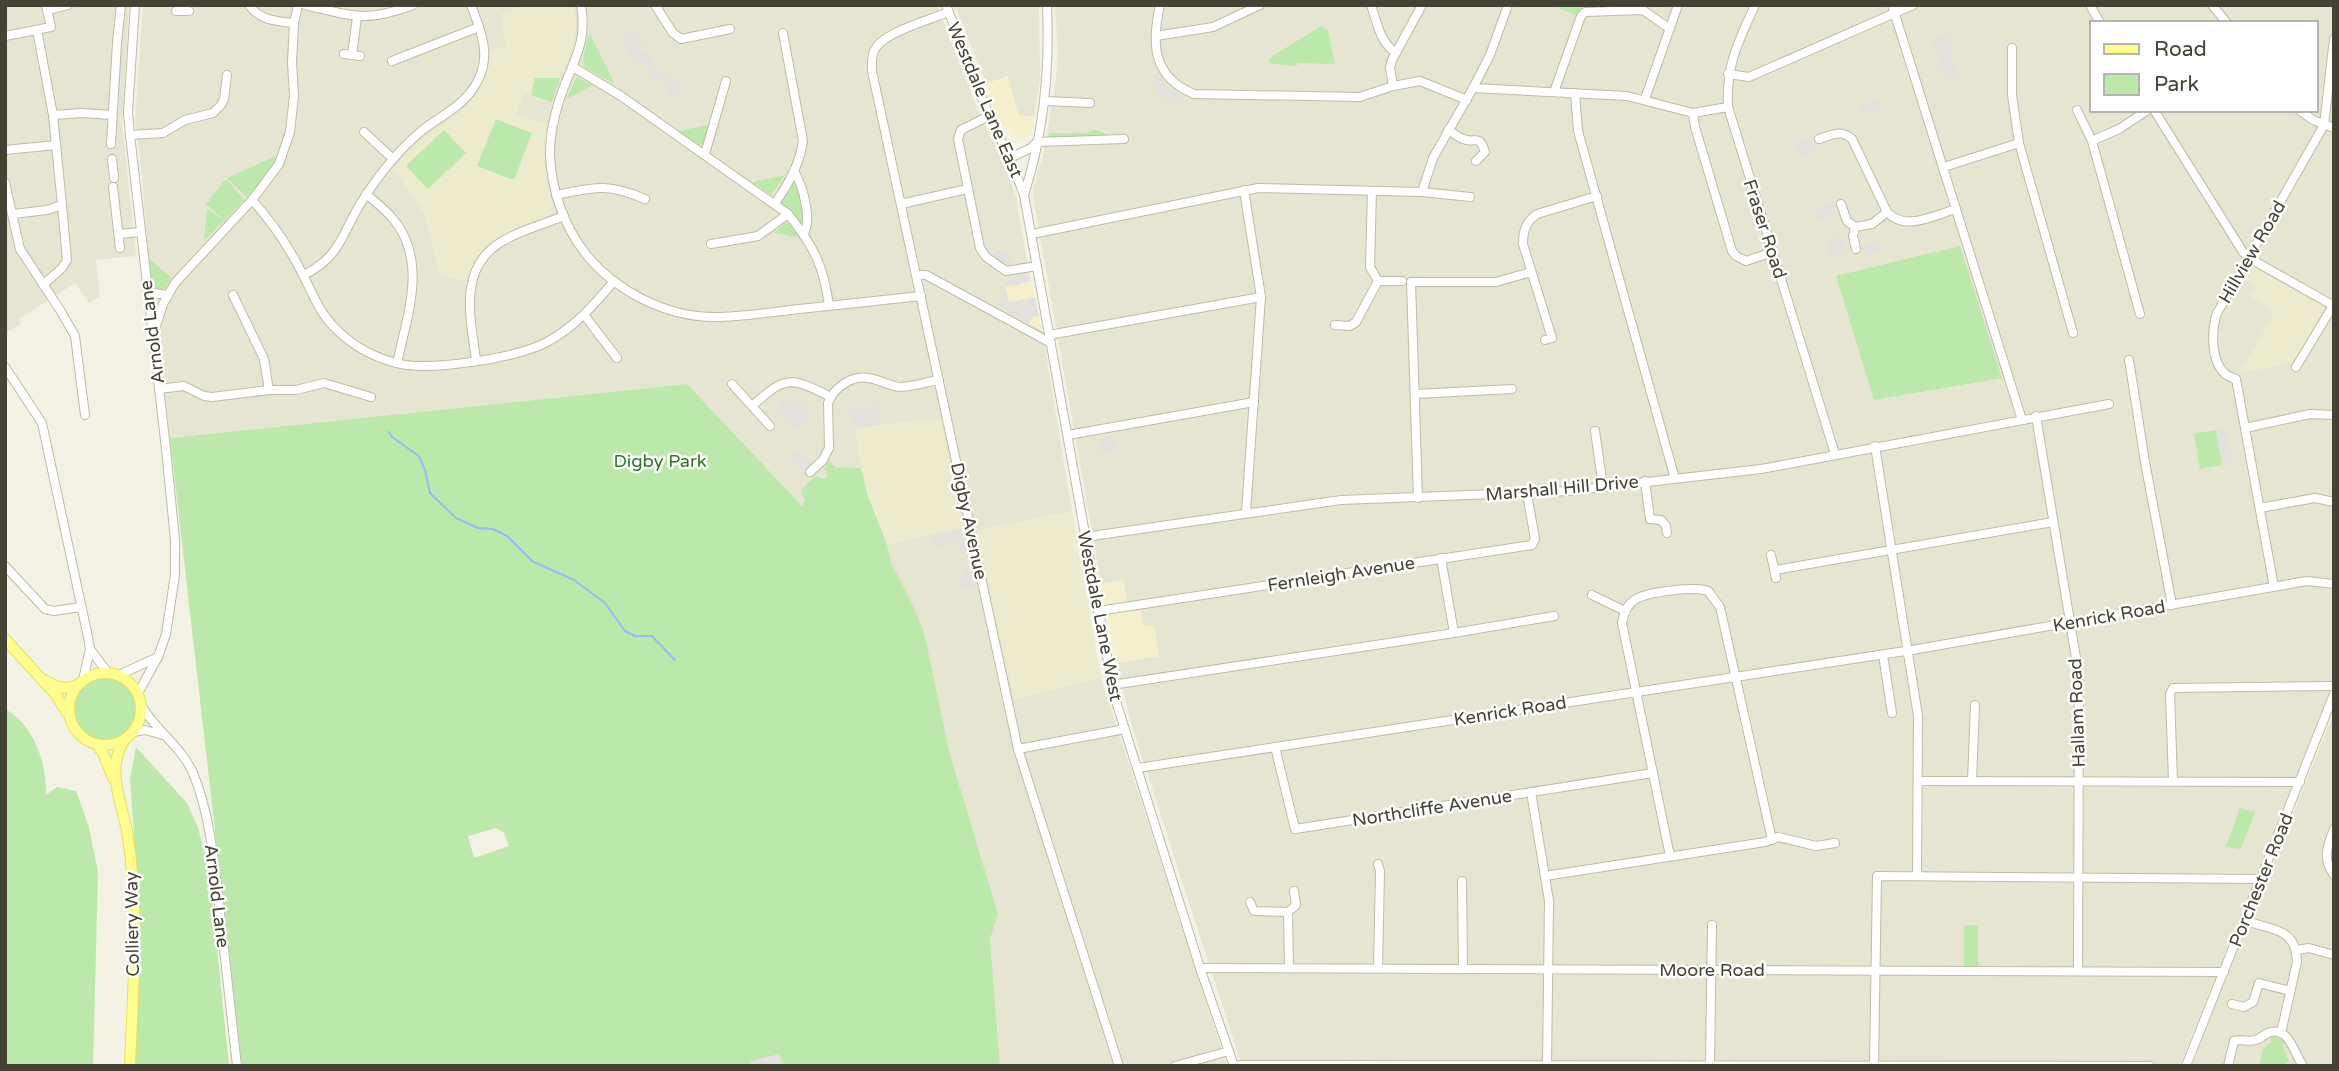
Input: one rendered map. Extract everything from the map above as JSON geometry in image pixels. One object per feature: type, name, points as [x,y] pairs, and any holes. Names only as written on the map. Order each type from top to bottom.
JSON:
[{"type":"main road","points":[[5,639],[37,675],[63,704],[79,733],[96,744],[107,745],[129,735],[140,718],[138,693],[119,675],[94,674],[71,688],[60,688],[37,675]]},
{"type":"main road","points":[[70,718],[70,698],[80,682]]},
{"type":"main road","name":"Colliery Way","points":[[116,784],[118,751],[129,735]]},
{"type":"main road","name":"Colliery Way","points":[[96,744],[103,753],[116,784],[127,830],[132,874],[130,1066]]},
{"type":"street","points":[[5,36],[51,27],[47,8],[68,5]]},
{"type":"street","points":[[111,144],[121,5]]},
{"type":"street","name":"Arnold Lane","points":[[135,5],[128,112],[172,504],[175,575],[166,634],[158,657],[138,693]]},
{"type":"street","points":[[249,5],[264,19],[295,23]]},
{"type":"street","points":[[153,338],[167,295],[175,283],[252,200],[279,164],[290,132],[298,5]]},
{"type":"street","points":[[305,5],[334,9],[357,17],[379,16],[412,5]]},
{"type":"street","points":[[304,275],[322,264],[336,250],[366,194],[393,159],[415,136],[453,110],[470,94],[481,75],[485,56],[483,40],[471,5]]},
{"type":"street","points":[[581,5],[581,47],[560,97],[550,154],[556,195],[564,216],[580,247],[614,281],[655,304],[683,314],[701,316],[726,317],[921,296]]},
{"type":"street","points":[[655,5],[673,33],[681,39],[718,38],[730,29]]},
{"type":"street","points":[[1024,195],[1034,164],[1045,101],[1049,55],[1047,5]]},
{"type":"street","points":[[1160,5],[1156,56],[1161,70],[1182,89],[1195,94],[1360,97],[1414,81],[1425,82],[1467,100]]},
{"type":"street","points":[[1156,36],[1213,27],[1260,5]]},
{"type":"street","points":[[1371,5],[1386,46],[1396,53]]},
{"type":"street","points":[[1393,86],[1390,68],[1422,5]]},
{"type":"street","points":[[1422,192],[1433,158],[1490,55],[1508,5]]},
{"type":"street","points":[[1645,99],[1678,5]]},
{"type":"street","name":"Fraser Road","points":[[1755,5],[1732,58],[1728,74],[1728,107],[1835,454]]},
{"type":"street","points":[[1728,74],[1749,77],[1893,10],[1913,5]]},
{"type":"street","points":[[2090,5],[2100,21]]},
{"type":"street","points":[[2212,5],[2225,21]]},
{"type":"street","name":"Westdale Lane East","points":[[947,9],[989,116],[1010,158],[1024,195]]},
{"type":"street","name":"Digby Avenue","points":[[947,9],[885,38],[872,56],[872,71],[1018,749],[1119,1066]]},
{"type":"street","points":[[1554,92],[1581,16],[1585,12],[1643,10],[1670,29]]},
{"type":"street","points":[[1893,10],[2022,420]]},
{"type":"street","points":[[352,55],[357,17]]},
{"type":"street","points":[[392,61],[479,27]]},
{"type":"street","points":[[37,30],[53,115],[67,260],[43,285]]},
{"type":"street","points":[[775,204],[802,153],[803,141],[783,33]]},
{"type":"street","name":"Hillview Road","points":[[2274,587],[2236,379],[2229,377],[2220,368],[2212,335],[2216,314],[2324,125],[2334,39]]},
{"type":"street","points":[[2012,48],[2012,95],[2020,143],[2073,333]]},
{"type":"street","points":[[573,67],[621,96],[788,214],[804,234],[820,263],[829,306]]},
{"type":"street","points":[[130,135],[163,133],[185,120],[213,113],[222,105],[227,75]]},
{"type":"street","points":[[705,154],[727,94],[726,81]]},
{"type":"street","points":[[1473,88],[1645,99],[1693,113],[1728,107]]},
{"type":"street","points":[[1575,93],[1578,131],[1675,479]]},
{"type":"street","points":[[1045,101],[1090,103]]},
{"type":"street","points":[[2077,110],[2092,141],[2140,314]]},
{"type":"street","points":[[2092,141],[2119,129],[2145,112]]},
{"type":"street","points":[[2155,112],[2249,258],[2334,305],[2297,367]]},
{"type":"street","points":[[2302,112],[2313,120],[2334,128]]},
{"type":"street","points":[[1693,113],[1732,251],[1746,261],[1773,252]]},
{"type":"street","points":[[53,115],[112,115]]},
{"type":"street","points":[[989,116],[961,130],[958,135],[980,248],[985,257],[1006,271],[1037,266]]},
{"type":"street","points":[[1448,130],[1465,140],[1476,139],[1482,143],[1485,152],[1476,161]]},
{"type":"street","points":[[364,132],[393,159]]},
{"type":"street","points":[[1819,139],[1844,133],[1852,139],[1887,212],[1899,221],[1910,223],[1956,209]]},
{"type":"street","points":[[1010,158],[1031,148],[1037,142],[1124,139]]},
{"type":"street","points":[[1944,167],[2020,143]]},
{"type":"street","points":[[5,149],[56,145]]},
{"type":"street","points":[[113,159],[120,248]]},
{"type":"street","points":[[114,178],[133,166]]},
{"type":"street","points":[[794,171],[808,226],[804,234]]},
{"type":"street","points":[[5,183],[20,249],[75,337],[85,415]]},
{"type":"street","points":[[556,195],[607,186],[645,198]]},
{"type":"street","points":[[1032,233],[1258,188],[1422,192],[1470,197]]},
{"type":"street","points":[[901,204],[967,189]]},
{"type":"street","points":[[1244,190],[1261,297],[1247,512]]},
{"type":"street","points":[[1372,191],[1370,267],[1378,281]]},
{"type":"street","points":[[366,194],[395,221],[411,255],[412,294],[397,363]]},
{"type":"street","name":"Westdale Lane West","points":[[1024,195],[1112,685],[1200,968],[1234,1065]]},
{"type":"street","points":[[1545,340],[1552,338],[1523,244],[1523,233],[1530,219],[1537,214],[1597,196]]},
{"type":"street","points":[[252,200],[282,236],[320,308],[335,328],[357,347],[397,363],[423,365],[505,357],[525,352],[548,342],[585,316],[614,281]]},
{"type":"street","points":[[1842,204],[1847,221],[1855,227],[1872,224],[1887,212]]},
{"type":"street","points":[[13,214],[47,210],[62,205]]},
{"type":"street","points":[[711,244],[758,236],[788,214]]},
{"type":"street","points":[[477,360],[470,285],[477,265],[496,245],[564,216]]},
{"type":"street","points":[[1855,227],[1853,236],[1856,249]]},
{"type":"street","points":[[119,234],[140,232]]},
{"type":"street","points":[[1418,498],[1411,282],[1496,282],[1531,272]]},
{"type":"street","points":[[917,275],[926,275],[1050,339],[1261,297]]},
{"type":"street","points":[[1378,281],[1402,281]]},
{"type":"street","points":[[1335,325],[1350,326],[1356,322],[1378,281]]},
{"type":"street","points":[[147,292],[167,295]]},
{"type":"street","points":[[233,295],[264,359],[269,390]]},
{"type":"street","points":[[585,316],[617,358]]},
{"type":"street","points":[[2129,360],[2149,487],[2172,605]]},
{"type":"street","points":[[5,368],[42,423],[90,649],[108,673]]},
{"type":"street","points":[[824,475],[813,469],[829,448],[827,411],[831,397],[845,383],[861,378],[903,387],[939,380]]},
{"type":"street","points":[[752,406],[772,388],[788,382],[808,386],[831,397]]},
{"type":"street","points":[[159,388],[184,386],[212,397],[269,390],[296,390],[324,383],[371,397]]},
{"type":"street","points":[[732,384],[770,426]]},
{"type":"street","points":[[1415,394],[1512,389]]},
{"type":"street","points":[[1068,435],[1254,402]]},
{"type":"street","name":"Marshall Hill Drive","points":[[1085,537],[1341,500],[1527,494],[1761,469],[2109,404]]},
{"type":"street","points":[[2245,428],[2310,414],[2334,415]]},
{"type":"street","name":"Hallam Road","points":[[2036,416],[2079,676],[2078,971]]},
{"type":"street","points":[[1595,431],[1603,487]]},
{"type":"street","points":[[1875,446],[1918,716],[1917,875]]},
{"type":"street","points":[[1645,481],[1650,519],[1661,520],[1667,533]]},
{"type":"street","name":"Fernleigh Avenue","points":[[1098,611],[1534,544],[1527,494]]},
{"type":"street","points":[[2260,508],[2315,498],[2334,502]]},
{"type":"street","points":[[1771,555],[1776,574],[1891,550],[2053,523]]},
{"type":"street","points":[[1441,558],[1454,633]]},
{"type":"street","points":[[5,566],[45,609],[54,611],[81,607]]},
{"type":"street","name":"Kenrick Road","points":[[1138,768],[1909,651],[2316,580],[2334,584]]},
{"type":"street","points":[[1670,856],[1622,623],[1625,611],[1638,598],[1690,588],[1708,591],[1720,607],[1772,840]]},
{"type":"street","points":[[1592,595],[1625,611]]},
{"type":"street","points":[[1112,685],[1554,616]]},
{"type":"street","points":[[80,682],[90,649]]},
{"type":"street","points":[[1883,655],[1892,713]]},
{"type":"street","points":[[119,675],[158,657]]},
{"type":"street","points":[[2174,781],[2170,694],[2172,688],[2334,686]]},
{"type":"street","name":"Porchester Road","points":[[2186,1066],[2334,694]]},
{"type":"street","name":"Arnold Lane","points":[[141,705],[192,771],[207,825],[237,1066]]},
{"type":"street","points":[[1972,781],[1975,705]]},
{"type":"street","points":[[1018,749],[1125,729]]},
{"type":"street","points":[[129,735],[145,730],[166,736]]},
{"type":"street","name":"Northcliffe Avenue","points":[[1276,747],[1295,829],[1653,773]]},
{"type":"street","points":[[1918,781],[2300,782]]},
{"type":"street","points":[[1531,792],[1549,901],[1547,1065]]},
{"type":"street","points":[[2330,875],[2325,853],[2334,830]]},
{"type":"street","points":[[1545,876],[1778,837],[1816,846],[1835,843]]},
{"type":"street","points":[[1378,864],[1378,968]]},
{"type":"street","points":[[1874,1065],[1877,876],[2261,879]]},
{"type":"street","points":[[1462,881],[1463,969]]},
{"type":"street","points":[[1251,902],[1254,911],[1287,912],[1296,905],[1294,891]]},
{"type":"street","points":[[1287,912],[1292,967]]},
{"type":"street","points":[[2245,920],[2279,930],[2297,950],[2281,1033]]},
{"type":"street","points":[[1710,1065],[1712,925]]},
{"type":"street","points":[[1292,967],[1294,939]]},
{"type":"street","points":[[2297,950],[2309,948],[2334,955]]},
{"type":"street","name":"Moore Road","points":[[1200,968],[2224,972]]},
{"type":"street","points":[[2232,1004],[2244,1007],[2253,1002],[2259,983],[2290,991]]},
{"type":"street","points":[[2228,1066],[2234,1041],[2242,1038],[2258,1040],[2270,1032],[2281,1033],[2287,1038],[2303,1066]]},
{"type":"street","points":[[1175,1066],[1230,1051]]},
{"type":"street","points":[[1234,1065],[2150,1066]]},
{"type":"shaded area","points":[[5,5],[129,5],[122,121],[136,256],[96,260],[100,296],[89,303],[75,283],[19,319],[21,323],[6,333]]},
{"type":"shaded area","points":[[143,5],[937,5],[978,111],[1003,161],[1016,197],[1029,273],[1011,277],[995,305],[1042,330],[1072,511],[977,531],[1015,699],[1101,678],[1227,1066],[1000,1066],[990,939],[998,914],[950,754],[924,632],[891,563],[887,544],[963,527],[856,428],[861,468],[835,467],[829,461],[827,477],[823,479],[816,475],[804,496],[802,507],[687,384],[170,438],[150,284],[135,121]]},
{"type":"shaded area","points":[[525,5],[574,5],[576,28],[569,58],[560,78],[535,78],[531,95],[524,93],[516,114],[547,124],[545,165],[553,212],[489,243],[466,282],[439,274],[427,220],[413,195],[392,170],[417,142],[458,114],[476,96],[488,69],[490,50],[506,47],[501,14]]},
{"type":"shaded area","points":[[955,5],[1039,5],[1040,78],[1034,117],[1018,115],[1008,76],[986,84]]},
{"type":"shaded area","points":[[1055,5],[1559,5],[1558,8],[1582,8],[1648,5],[2334,5],[2334,680],[2180,1066],[1242,1066],[1132,726],[1116,663],[1159,656],[1154,626],[1142,627],[1129,612],[1123,580],[1101,584],[1033,190],[1044,152],[1058,56]]},
{"type":"shaded area","points":[[635,29],[639,36],[634,40],[637,45],[643,42],[645,45],[640,48],[643,53],[648,51],[654,61],[649,64],[653,71],[659,69],[663,75],[669,75],[671,81],[676,79],[682,92],[669,97],[662,79],[653,80],[641,59],[633,63],[620,36]]},
{"type":"shaded area","points":[[1947,34],[1958,76],[1945,80],[1941,68],[1937,68],[1936,65],[1941,63],[1931,39]]},
{"type":"shaded area","points":[[1156,72],[1167,86],[1183,97],[1180,100],[1169,102],[1156,92],[1153,87]]},
{"type":"shaded area","points":[[1008,76],[1018,115],[1034,117],[1031,134],[1024,141],[1015,138],[999,120],[986,84]]},
{"type":"shaded area","points":[[1879,99],[1882,109],[1861,115],[1858,106]]},
{"type":"shaded area","points":[[1812,137],[1817,152],[1799,158],[1794,142]]},
{"type":"shaded area","points":[[1834,203],[1837,215],[1818,221],[1814,209]]},
{"type":"shaded area","points":[[1842,236],[1847,252],[1831,257],[1826,241]]},
{"type":"shaded area","points":[[1880,241],[1883,251],[1866,256],[1863,246]]},
{"type":"shaded area","points":[[1009,250],[1012,265],[1008,266],[990,254]]},
{"type":"shaded area","points":[[2254,268],[2325,308],[2294,362],[2240,373],[2275,311],[2250,296],[2256,286],[2243,278],[2248,269]]},
{"type":"shaded area","points":[[1029,273],[1042,330],[995,305],[1011,277]]},
{"type":"shaded area","points":[[1029,273],[1031,281],[1005,287],[1011,277]]},
{"type":"shaded area","points":[[1005,287],[1009,302],[1035,297],[1039,316],[1032,317],[1029,324],[995,305]]},
{"type":"shaded area","points":[[785,396],[793,405],[798,401],[812,414],[795,430],[777,408]]},
{"type":"shaded area","points":[[879,405],[882,424],[854,428],[849,408]]},
{"type":"shaded area","points":[[940,418],[963,527],[887,544],[863,480],[856,428]]},
{"type":"shaded area","points":[[2225,428],[2232,463],[2223,465],[2216,430]]},
{"type":"shaded area","points":[[1113,435],[1116,452],[1101,454],[1099,440]]},
{"type":"shaded area","points":[[797,450],[811,465],[803,473],[789,458]]},
{"type":"shaded area","points":[[1072,511],[1101,678],[1014,699],[977,531]]},
{"type":"shaded area","points":[[961,530],[967,553],[949,540],[939,548],[934,543],[932,537]]},
{"type":"shaded area","points":[[968,568],[975,587],[964,589],[956,584]]},
{"type":"shaded area","points":[[1123,580],[1128,611],[1140,610],[1143,626],[1154,625],[1159,656],[1116,663],[1101,584]]},
{"type":"shaded area","points":[[2334,712],[2334,1066],[2192,1066],[2220,994]]},
{"type":"shaded area","points":[[779,1054],[785,1066],[749,1066],[751,1061]]},
{"type":"green space","points":[[1559,5],[1648,5],[1588,6],[1576,15],[1558,8]]},
{"type":"green space","points":[[1321,26],[1328,30],[1335,64],[1297,63],[1297,66],[1268,63],[1271,57]]},
{"type":"green space","points":[[590,34],[615,84],[585,68],[583,60]]},
{"type":"green space","points":[[577,77],[593,85],[566,99]]},
{"type":"green space","points":[[535,78],[560,78],[552,102],[531,95]]},
{"type":"green space","points":[[496,119],[532,133],[514,180],[477,166]]},
{"type":"green space","points":[[712,124],[706,143],[699,145],[679,131]]},
{"type":"green space","points":[[444,130],[466,153],[428,189],[406,166]]},
{"type":"green space","points":[[1095,130],[1106,134],[1105,137],[1048,139],[1049,133],[1087,133]]},
{"type":"green space","points":[[276,156],[273,167],[247,197],[227,178]]},
{"type":"green space","points":[[785,175],[771,195],[753,182]]},
{"type":"green space","points":[[226,179],[244,200],[204,241],[207,209],[224,220],[206,204]]},
{"type":"green space","points":[[793,181],[796,183],[803,209],[804,226],[780,201]]},
{"type":"green space","points":[[784,223],[789,223],[801,238],[774,233]]},
{"type":"green space","points":[[1960,246],[2002,378],[1874,400],[1836,276]]},
{"type":"green space","points":[[148,258],[171,277],[166,288],[158,290],[151,284]]},
{"type":"green space","name":"Digby Park","points":[[687,384],[802,506],[805,501],[801,490],[816,475],[823,479],[827,477],[824,468],[829,461],[835,467],[861,468],[891,563],[924,632],[950,754],[998,914],[990,939],[1000,1066],[242,1066],[170,438]],"holes":[[[496,828],[504,833],[509,846],[474,858],[468,836]]]},
{"type":"green space","points":[[2216,430],[2222,465],[2200,469],[2194,434]]},
{"type":"green space","points":[[99,678],[111,678],[127,687],[134,697],[134,721],[127,731],[111,740],[99,740],[88,735],[79,726],[74,715],[74,703],[79,692],[88,683]]},
{"type":"green space","points":[[5,709],[24,725],[37,746],[44,770],[46,795],[57,787],[76,791],[89,827],[98,872],[93,1066],[5,1066]]},
{"type":"green space","points":[[136,747],[187,803],[198,828],[209,870],[229,1066],[136,1066],[138,889],[130,779]]},
{"type":"green space","points":[[2240,808],[2255,812],[2241,849],[2226,847]]},
{"type":"green space","points":[[1964,925],[1978,925],[1978,966],[1964,966]]},
{"type":"green space","points":[[2273,1036],[2285,1040],[2286,1043],[2282,1045],[2289,1061],[2286,1066],[2260,1064],[2263,1049],[2272,1042],[2270,1038]]},
{"type":"waterway","points":[[389,432],[419,456],[430,493],[456,518],[478,528],[493,529],[507,536],[532,561],[574,580],[605,603],[625,631],[635,636],[652,636],[675,660]]}]
